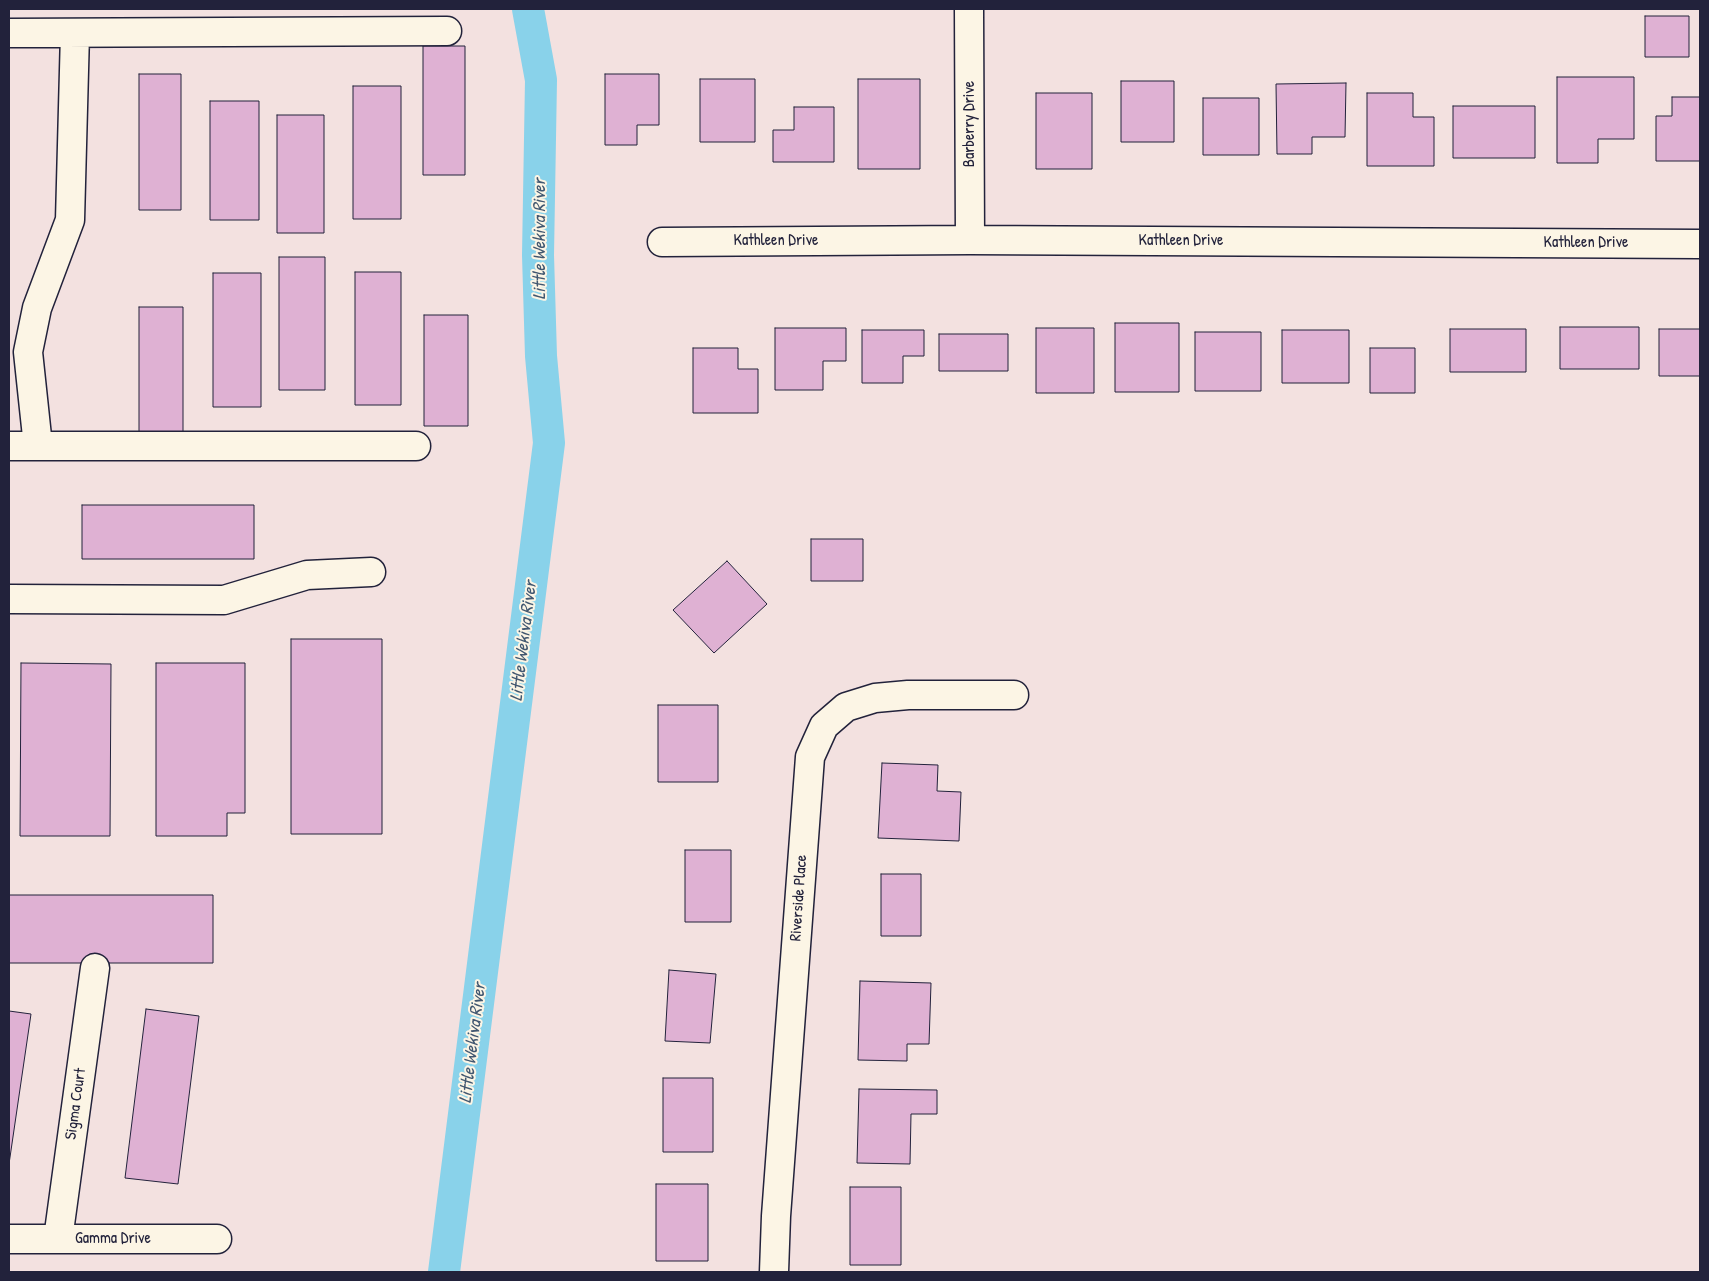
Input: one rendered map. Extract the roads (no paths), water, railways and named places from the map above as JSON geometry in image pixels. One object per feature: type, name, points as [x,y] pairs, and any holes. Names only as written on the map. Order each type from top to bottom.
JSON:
[{"type":"street","name":"Barberry Drive","points":[[969,9],[970,240]]},
{"type":"street","points":[[9,33],[447,31]]},
{"type":"street","points":[[38,446],[28,352],[37,308],[70,220],[75,33]]},
{"type":"street","name":"Kathleen Drive","points":[[662,242],[970,240],[1700,244]]},
{"type":"street","points":[[9,446],[416,446]]},
{"type":"street","points":[[9,599],[224,600],[307,575],[370,572]]},
{"type":"street","name":"Riverside Place","points":[[774,1272],[776,1216],[810,757],[824,726],[846,707],[875,698],[908,695],[1014,695]]},
{"type":"street","name":"Sigma Court","points":[[58,1239],[95,968]]},
{"type":"street","name":"Gamma Drive","points":[[9,1239],[217,1239]]},
{"type":"waterway","name":"Little Wekiva River","points":[[444,1272],[549,443],[541,356],[538,255],[541,80],[528,9]]}]
